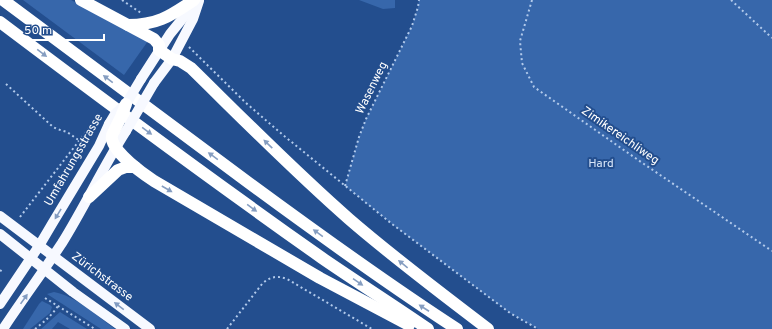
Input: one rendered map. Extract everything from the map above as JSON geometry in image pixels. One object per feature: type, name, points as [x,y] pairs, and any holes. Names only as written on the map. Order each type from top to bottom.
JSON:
[{"type":"highway","points":[[3,0],[334,246],[457,329]]},
{"type":"highway","points":[[81,0],[154,39],[159,45],[159,50],[190,68],[296,171],[350,220],[406,267],[488,329]]},
{"type":"highway","points":[[128,25],[145,24],[162,20],[197,0]]},
{"type":"highway","points":[[0,22],[259,213],[428,329]]},
{"type":"highway","points":[[126,104],[112,135],[112,139],[116,147],[135,168],[160,185],[320,278],[417,329]]},
{"type":"highway","points":[[89,197],[118,170],[135,168]]},
{"type":"main road","name":"Umfahrungsstrasse","points":[[0,304],[39,246],[99,146],[154,83],[172,58],[193,19],[197,0]]},
{"type":"main road","points":[[126,104],[159,50],[197,0]]},
{"type":"main road","points":[[3,329],[53,256],[89,197],[116,147]]},
{"type":"main road","name":"Zürichstrasse","points":[[0,216],[150,329]]},
{"type":"main road","points":[[0,234],[74,292],[125,329]]},
{"type":"path","points":[[122,0],[142,14]]},
{"type":"path","name":"Wasenweg","points":[[345,186],[359,137],[366,119],[412,26],[420,0]]},
{"type":"path","name":"Zimikereichliweg","points":[[532,0],[520,42],[522,62],[534,87],[772,251]]},
{"type":"path","points":[[730,0],[772,38]]},
{"type":"path","points":[[182,40],[246,103],[345,186],[392,224],[510,313],[538,329]]},
{"type":"path","points":[[6,84],[53,127],[67,132],[80,140]]},
{"type":"path","points":[[19,218],[89,128],[98,126]]},
{"type":"path","points":[[0,270],[4,273]]},
{"type":"path","points":[[227,329],[262,284],[269,278],[278,276],[287,279],[372,329]]},
{"type":"path","points":[[45,298],[95,329]]},
{"type":"path","points":[[35,329],[53,313],[58,306]]},
{"type":"green space","points":[[23,0],[71,0],[148,41],[124,75]]},
{"type":"green space","points":[[359,0],[395,0],[395,8],[383,9]]},
{"type":"green space","name":"Hard","points":[[419,0],[772,0],[772,329],[538,329],[510,313],[392,224],[345,186],[359,137],[366,119],[412,26]]},
{"type":"green space","points":[[54,292],[62,294],[78,302],[115,329],[101,329],[47,294]]},
{"type":"green space","points":[[42,301],[52,307],[50,313],[30,329],[23,329],[39,304]]},
{"type":"green space","points":[[60,312],[87,329],[70,329],[58,322],[52,329],[41,329]]}]
